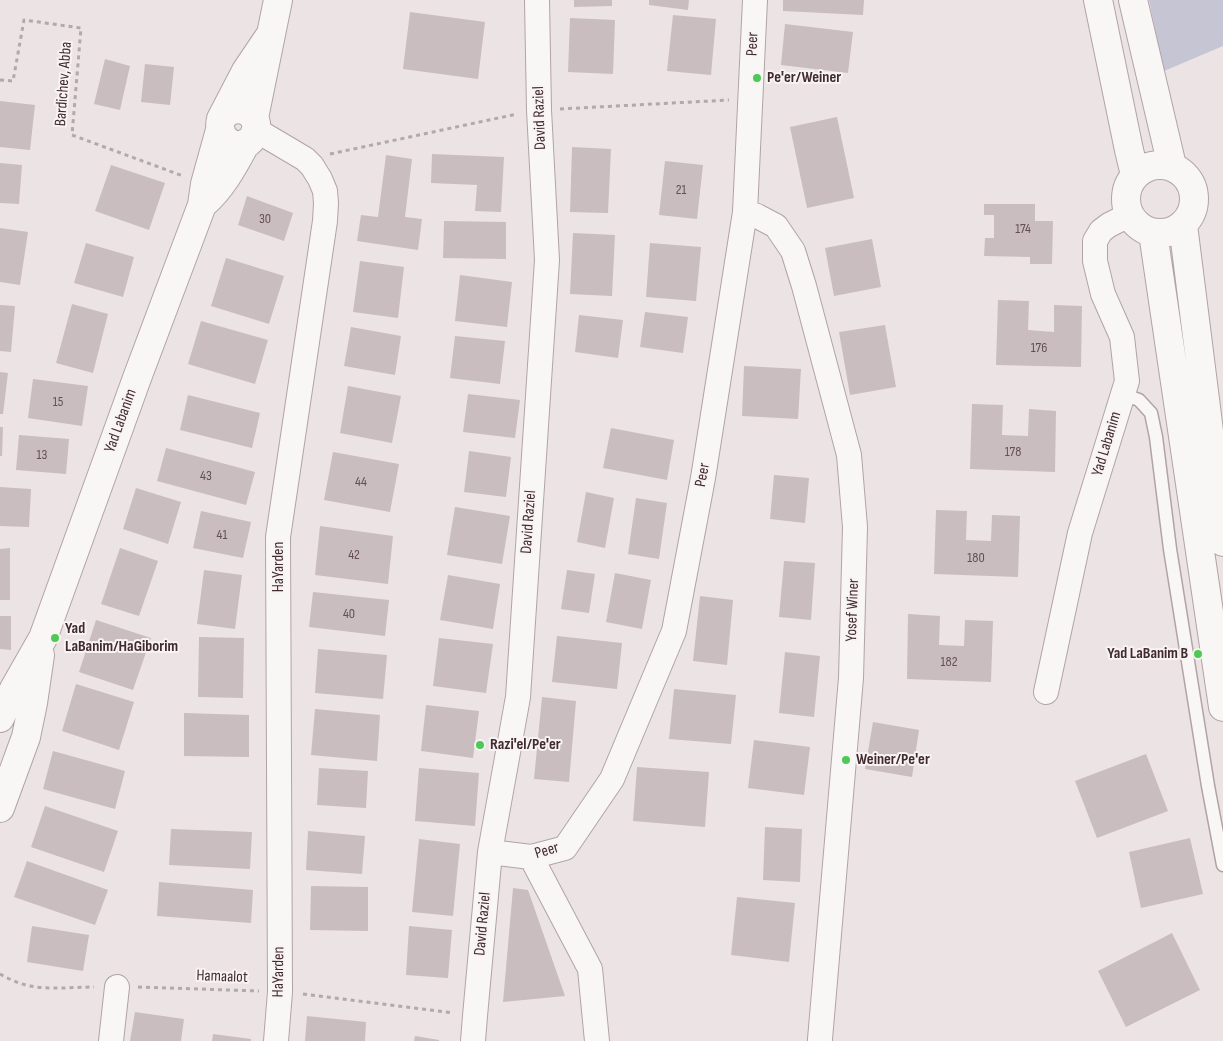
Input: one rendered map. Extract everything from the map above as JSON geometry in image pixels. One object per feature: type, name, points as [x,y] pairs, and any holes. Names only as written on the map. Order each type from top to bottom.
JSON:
[{"type":"street","name":"Yad Labanim","points":[[203,195],[214,195],[234,166],[252,131],[278,0]]},
{"type":"street","name":"David Raziel","points":[[473,1041],[490,852],[518,697],[546,260],[539,110],[537,0]]},
{"type":"street","name":"Peer","points":[[490,852],[531,857],[565,848],[612,779],[674,631],[703,478],[745,212],[755,0]]},
{"type":"street","points":[[1098,0],[1135,175]]},
{"type":"street","points":[[1133,0],[1172,166]]},
{"type":"street","name":"Yad Labanim","points":[[0,718],[43,638],[203,195],[222,122],[246,71],[271,34]]},
{"type":"street","points":[[222,122],[228,111],[239,108],[250,114],[252,131]]},
{"type":"street","name":"HaYarden","points":[[252,131],[305,159],[320,179],[325,191],[326,204],[278,537],[280,992],[276,1041]]},
{"type":"street","points":[[1152,165],[1172,166],[1190,182],[1194,193],[1194,205],[1190,216],[1183,225],[1174,231],[1152,233],[1143,229],[1129,216],[1125,194],[1135,175],[1143,169],[1152,165]]},
{"type":"street","name":"Yosef Winer","points":[[745,212],[758,216],[776,226],[793,251],[804,286],[850,464],[855,527],[851,678],[823,1040]]},
{"type":"street","name":"Yad Labanim","points":[[1046,692],[1080,533],[1127,381],[1122,337],[1103,294],[1095,261],[1095,241],[1101,230],[1129,216]]},
{"type":"street","points":[[1183,225],[1223,542]]},
{"type":"street","points":[[1152,233],[1223,707]]},
{"type":"street","name":"Yad Labanim","points":[[0,808],[26,737],[43,638]]},
{"type":"street","points":[[531,857],[590,969],[597,1041]]},
{"type":"street","points":[[111,1041],[117,987]]},
{"type":"lane","points":[[1123,394],[1139,400],[1151,413],[1156,437],[1170,549],[1206,776],[1223,865]]},
{"type":"path","name":"Bardichev, Abba","points":[[0,80],[13,82],[24,20],[81,28],[72,135],[203,195]]},
{"type":"path","name":"Hamaalot","points":[[0,974],[28,986],[49,988],[117,987],[280,992],[474,1016]]},
{"type":"shaded area","points":[[1149,0],[1223,0],[1223,46],[1164,71]]},
{"type":"building","points":[[574,0],[612,0],[612,6],[574,7]]},
{"type":"building","points":[[649,0],[689,0],[688,10],[649,5]]},
{"type":"building","points":[[783,0],[864,0],[863,15],[783,11]]},
{"type":"building","points":[[410,12],[485,22],[478,79],[403,69]]},
{"type":"building","points":[[673,15],[716,19],[711,75],[667,71]]},
{"type":"building","points":[[570,18],[615,20],[613,74],[568,72]]},
{"type":"building","points":[[785,24],[853,32],[848,73],[781,65]]},
{"type":"building","points":[[105,59],[130,66],[120,110],[94,104]]},
{"type":"building","points":[[145,64],[174,67],[170,105],[141,102]]},
{"type":"building","points":[[0,101],[35,105],[30,150],[0,147]]},
{"type":"building","points":[[837,117],[854,198],[807,208],[790,127]]},
{"type":"building","points":[[572,147],[611,149],[608,213],[570,212]]},
{"type":"building","points":[[432,154],[504,157],[501,212],[475,211],[477,185],[431,183]]},
{"type":"building","points":[[386,155],[412,159],[405,217],[422,219],[418,250],[357,241],[361,215],[378,217]]},
{"type":"building","points":[[665,161],[703,165],[697,219],[659,215]]},
{"type":"building","points":[[0,163],[22,165],[19,204],[0,203]]},
{"type":"building","points":[[111,165],[165,183],[149,230],[95,211]]},
{"type":"building","points":[[247,196],[293,213],[284,241],[238,225]]},
{"type":"building","points":[[984,204],[1035,204],[1035,221],[1053,221],[1052,264],[1030,264],[1030,257],[984,256],[985,238],[994,238],[994,215],[984,215]]},
{"type":"building","points":[[444,221],[506,222],[506,259],[443,258]]},
{"type":"building","points":[[0,228],[28,232],[20,285],[0,282]]},
{"type":"building","points":[[573,233],[615,235],[612,296],[570,294]]},
{"type":"building","points":[[872,239],[881,287],[834,296],[825,248]]},
{"type":"building","points":[[86,243],[134,257],[123,297],[74,283]]},
{"type":"building","points":[[650,243],[701,247],[696,301],[646,297]]},
{"type":"building","points":[[226,258],[284,276],[269,324],[211,306]]},
{"type":"building","points":[[360,261],[404,267],[398,318],[353,312]]},
{"type":"building","points":[[460,275],[512,282],[507,327],[455,321]]},
{"type":"building","points":[[998,300],[1029,301],[1028,330],[1054,332],[1054,305],[1082,306],[1081,367],[996,365]]},
{"type":"building","points":[[72,304],[108,314],[93,373],[56,363]]},
{"type":"building","points":[[0,305],[15,306],[11,352],[0,351]]},
{"type":"building","points":[[645,312],[688,317],[683,353],[640,347]]},
{"type":"building","points":[[579,315],[623,320],[618,358],[575,352]]},
{"type":"building","points":[[201,321],[268,340],[255,384],[188,364]]},
{"type":"building","points":[[885,325],[896,387],[850,395],[839,332]]},
{"type":"building","points":[[351,327],[401,336],[395,375],[344,366]]},
{"type":"building","points":[[455,336],[505,341],[500,384],[450,378]]},
{"type":"building","points":[[744,366],[801,369],[798,419],[742,416]]},
{"type":"building","points":[[0,372],[8,373],[3,414],[0,414]]},
{"type":"building","points":[[33,379],[88,386],[82,426],[28,418]]},
{"type":"building","points":[[348,386],[401,396],[392,443],[340,433]]},
{"type":"building","points":[[468,394],[520,400],[515,438],[463,432]]},
{"type":"building","points":[[188,395],[260,413],[252,448],[180,430]]},
{"type":"building","points":[[972,404],[1003,405],[1002,435],[1028,436],[1029,409],[1056,411],[1055,472],[970,469]]},
{"type":"building","points":[[0,427],[3,427],[2,456],[0,456]]},
{"type":"building","points":[[611,428],[674,440],[667,480],[603,468]]},
{"type":"building","points":[[19,435],[69,439],[66,474],[16,470]]},
{"type":"building","points":[[166,448],[255,472],[246,505],[157,481]]},
{"type":"building","points":[[469,451],[511,457],[506,497],[464,492]]},
{"type":"building","points":[[333,452],[399,464],[390,512],[324,500]]},
{"type":"building","points":[[774,475],[809,478],[805,523],[770,519]]},
{"type":"building","points":[[0,487],[31,489],[29,527],[0,526]]},
{"type":"building","points":[[136,488],[181,502],[168,544],[123,529]]},
{"type":"building","points":[[586,492],[614,498],[605,548],[577,542]]},
{"type":"building","points":[[636,498],[667,503],[659,559],[628,554]]},
{"type":"building","points":[[455,507],[510,516],[502,564],[447,555]]},
{"type":"building","points":[[936,510],[967,511],[966,540],[991,541],[992,515],[1020,516],[1018,577],[934,574]]},
{"type":"building","points":[[201,511],[251,522],[243,558],[193,548]]},
{"type":"building","points":[[320,526],[393,536],[388,584],[315,575]]},
{"type":"building","points":[[10,548],[10,600],[0,600],[0,549]]},
{"type":"building","points":[[120,548],[158,561],[139,616],[101,604]]},
{"type":"building","points":[[784,561],[815,563],[811,620],[779,617]]},
{"type":"building","points":[[204,570],[242,575],[235,629],[197,624]]},
{"type":"building","points":[[567,570],[595,574],[589,613],[561,609]]},
{"type":"building","points":[[615,573],[651,580],[642,629],[606,622]]},
{"type":"building","points":[[448,575],[500,584],[493,629],[440,620]]},
{"type":"building","points":[[313,592],[389,600],[385,636],[309,627]]},
{"type":"building","points":[[700,596],[733,600],[727,665],[693,661]]},
{"type":"building","points":[[908,614],[940,616],[939,645],[964,646],[965,620],[993,621],[991,682],[907,679]]},
{"type":"building","points":[[0,616],[11,616],[11,650],[0,649]]},
{"type":"building","points":[[96,620],[151,638],[133,690],[79,672]]},
{"type":"building","points":[[557,636],[622,643],[617,689],[552,682]]},
{"type":"building","points":[[199,637],[244,638],[243,698],[198,697]]},
{"type":"building","points":[[439,638],[493,644],[486,693],[433,686]]},
{"type":"building","points":[[318,649],[387,655],[383,699],[315,693]]},
{"type":"building","points":[[785,652],[820,656],[814,717],[779,713]]},
{"type":"building","points":[[76,684],[134,702],[119,750],[62,731]]},
{"type":"building","points":[[674,689],[736,695],[731,744],[669,739]]},
{"type":"building","points":[[542,697],[576,701],[569,782],[534,779]]},
{"type":"building","points":[[426,705],[479,711],[473,758],[421,751]]},
{"type":"building","points":[[315,709],[380,715],[377,761],[311,755]]},
{"type":"building","points":[[184,713],[249,715],[249,757],[184,756]]},
{"type":"building","points":[[873,722],[919,730],[912,777],[865,769]]},
{"type":"building","points":[[754,740],[810,747],[804,795],[748,788]]},
{"type":"building","points":[[53,751],[125,771],[115,809],[43,789]]},
{"type":"building","points":[[1146,754],[1168,811],[1097,838],[1075,781]]},
{"type":"building","points":[[637,767],[709,772],[705,827],[633,821]]},
{"type":"building","points":[[319,768],[368,771],[366,808],[317,805]]},
{"type":"building","points":[[419,768],[479,773],[475,826],[415,821]]},
{"type":"building","points":[[45,806],[118,831],[104,872],[31,847]]},
{"type":"building","points":[[765,827],[802,829],[800,882],[763,880]]},
{"type":"building","points":[[171,829],[252,832],[250,869],[169,865]]},
{"type":"building","points":[[308,831],[365,836],[362,874],[306,870]]},
{"type":"building","points":[[1190,838],[1203,894],[1141,908],[1129,852]]},
{"type":"building","points":[[419,839],[460,844],[453,916],[412,912]]},
{"type":"building","points":[[27,861],[108,890],[95,925],[14,897]]},
{"type":"building","points":[[159,882],[253,890],[251,923],[157,916]]},
{"type":"building","points":[[311,886],[368,887],[368,931],[310,930]]},
{"type":"building","points":[[513,888],[528,890],[565,996],[503,1002]]},
{"type":"building","points":[[737,897],[795,903],[789,962],[731,955]]},
{"type":"building","points":[[32,926],[89,935],[83,971],[27,962]]},
{"type":"building","points":[[409,926],[452,930],[448,978],[406,975]]},
{"type":"building","points":[[1172,933],[1200,990],[1126,1027],[1098,971]]},
{"type":"building","points":[[135,1012],[184,1019],[181,1041],[130,1041]]},
{"type":"building","points":[[307,1016],[366,1022],[365,1041],[305,1041]]},
{"type":"building","points":[[213,1034],[251,1039],[251,1041],[212,1041]]},
{"type":"building","points":[[415,1036],[439,1040],[439,1041],[414,1041]]},
{"type":"place","name":"Pe'er/Weiner","points":[[757,78]]},
{"type":"place","name":"Yad LaBanim/HaGiborim","points":[[55,638]]},
{"type":"place","name":"Yad LaBanim B","points":[[1198,654]]},
{"type":"place","name":"Razi'el/Pe'er","points":[[480,745]]},
{"type":"place","name":"Weiner/Pe'er","points":[[846,760]]}]
